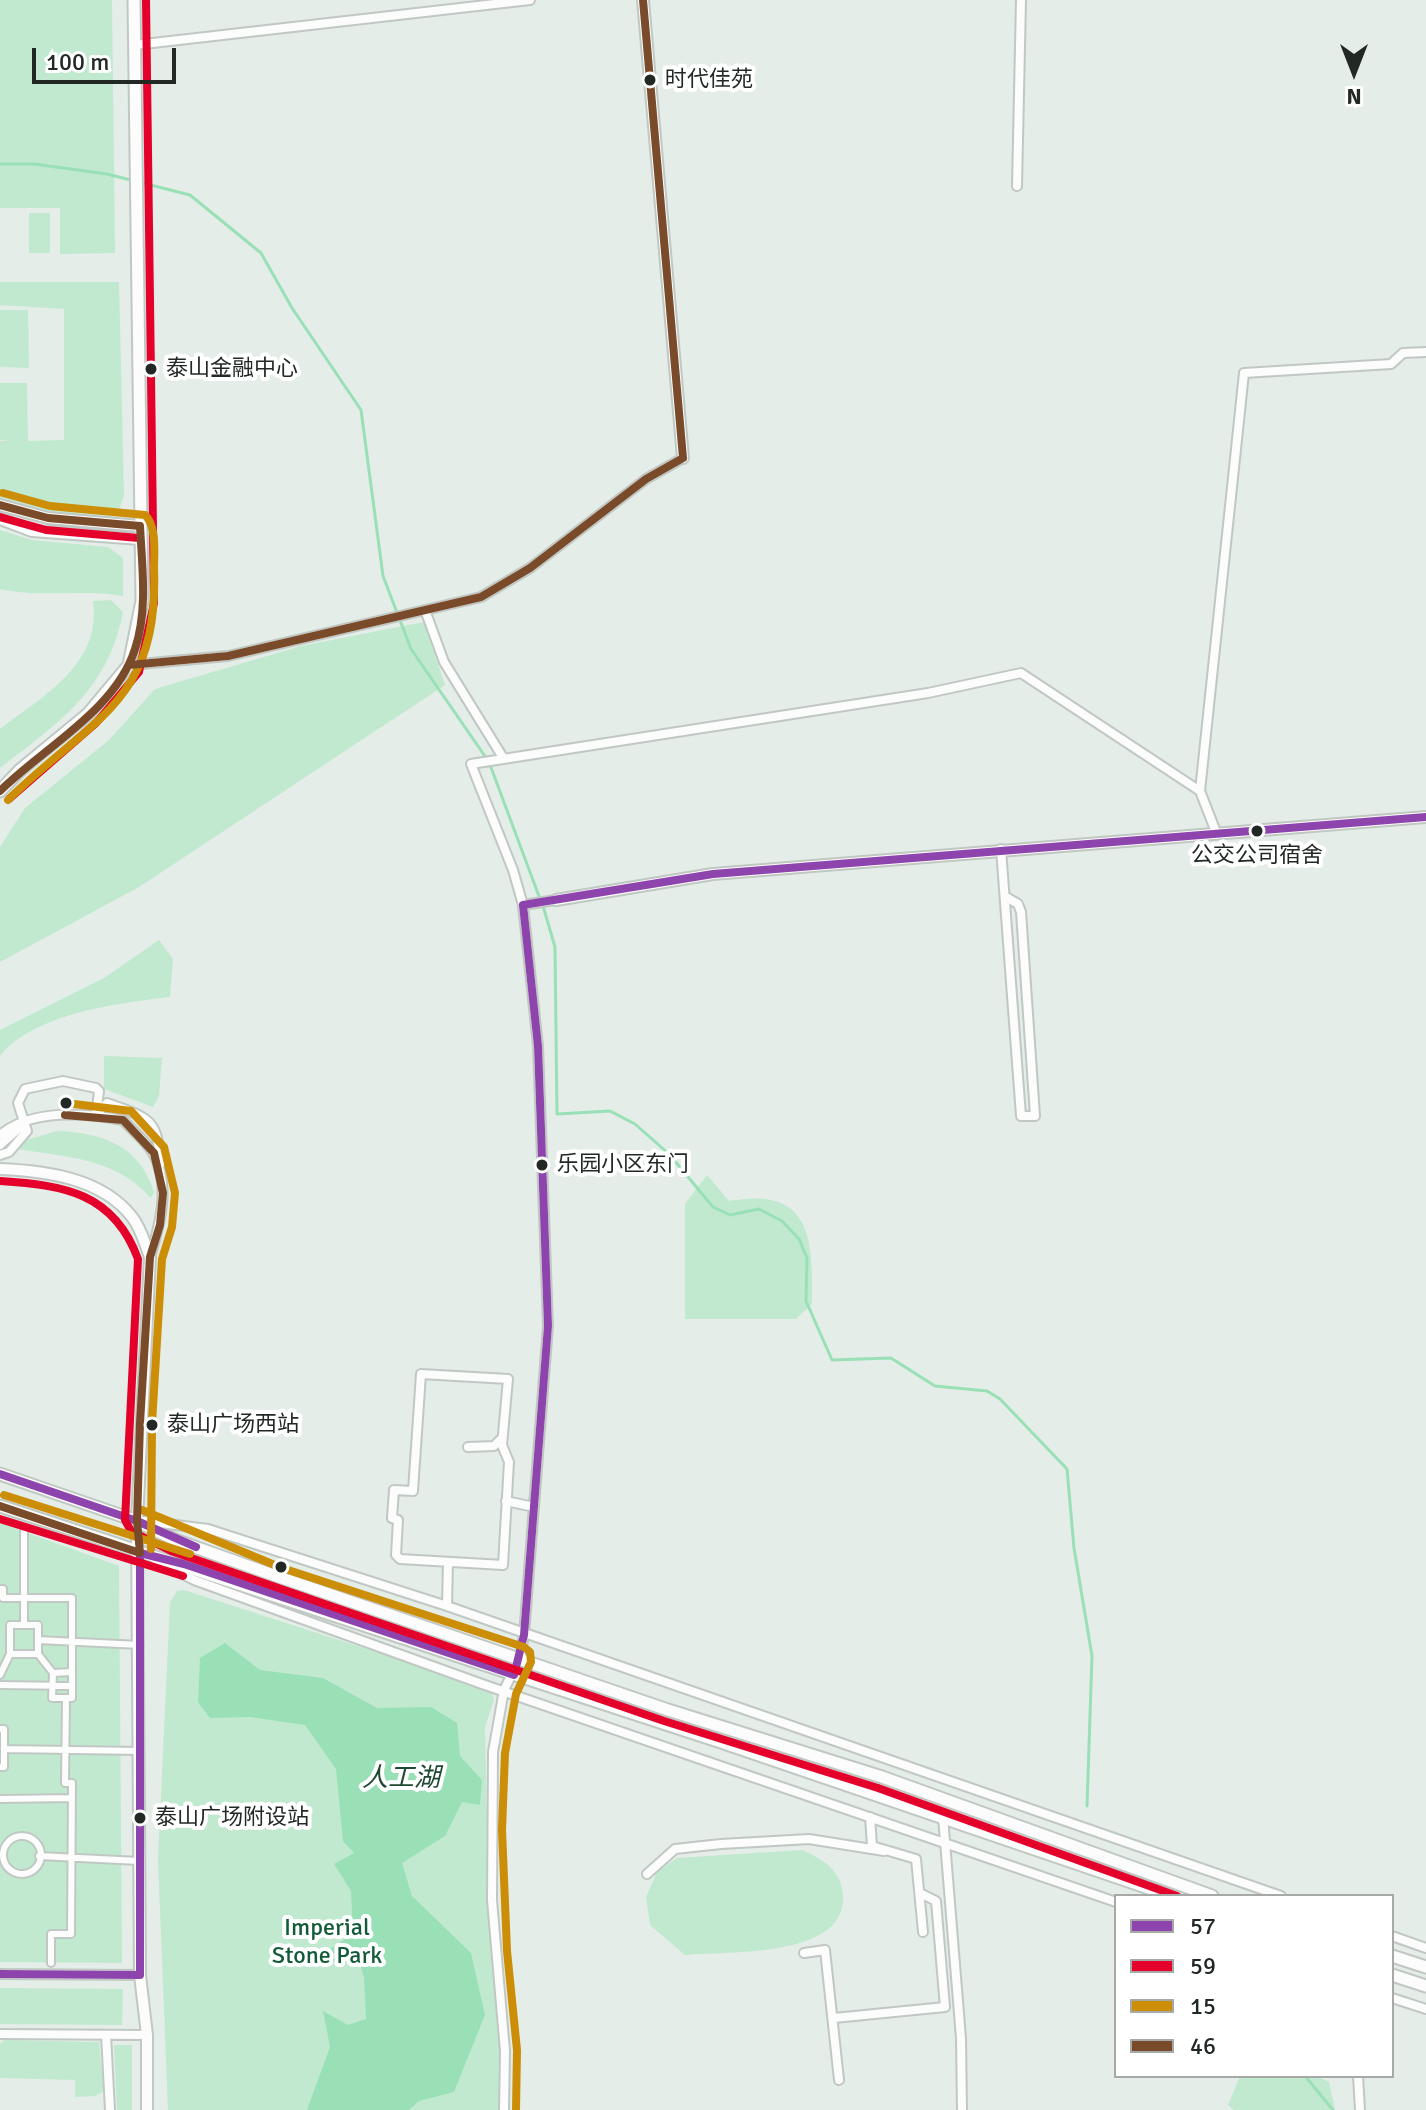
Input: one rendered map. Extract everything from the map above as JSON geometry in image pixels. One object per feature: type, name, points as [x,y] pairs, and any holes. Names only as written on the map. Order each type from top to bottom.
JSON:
[{"type":"main road","points":[[0,791],[20,770],[88,714],[129,665],[142,601],[134,0]]},
{"type":"main road","points":[[0,1474],[137,1521],[175,1540],[276,1576],[668,1710],[882,1777],[1206,1894]]},
{"type":"main road","points":[[0,1506],[140,1553],[184,1564],[1166,1894]]},
{"type":"main road","points":[[1394,1957],[1426,1967]]},
{"type":"main road","points":[[1394,1976],[1426,1986]]},
{"type":"street","points":[[135,45],[530,0]]},
{"type":"street","points":[[129,665],[228,656],[481,597],[530,568],[646,479],[683,458],[643,0]]},
{"type":"street","points":[[1017,186],[1021,0]]},
{"type":"street","points":[[1216,832],[1200,791],[1244,373],[1391,364],[1403,353],[1426,352]]},
{"type":"street","points":[[0,505],[48,518],[140,526]]},
{"type":"street","points":[[0,519],[32,531],[140,539]]},
{"type":"street","points":[[425,610],[444,662],[498,757]]},
{"type":"street","points":[[504,2110],[505,2051],[495,1952],[490,1830],[493,1752],[504,1690],[514,1675],[524,1635],[548,1326],[538,1046],[527,905],[471,764],[498,757],[928,693],[1021,673],[1200,791]]},
{"type":"street","points":[[527,905],[713,874],[1426,817]]},
{"type":"street","points":[[1001,849],[1021,1116],[1035,1116],[1021,912],[1018,904],[1006,897]]},
{"type":"street","points":[[0,1155],[9,1152],[27,1131],[18,1103],[25,1089],[63,1081],[99,1091],[96,1115]]},
{"type":"street","points":[[96,1115],[107,1103],[145,1117],[159,1135],[160,1225],[150,1257],[137,1521],[140,1553],[140,1975],[147,2035],[147,2110]]},
{"type":"street","points":[[0,1135],[13,1124],[65,1115],[96,1115],[123,1120],[154,1153],[161,1185]]},
{"type":"street","points":[[0,1145],[26,1122]]},
{"type":"street","points":[[0,1169],[39,1171],[83,1183],[115,1198],[134,1219],[150,1257]]},
{"type":"street","points":[[421,1374],[508,1379],[502,1438],[509,1462],[503,1565],[400,1559],[396,1555],[398,1520],[392,1518],[394,1490],[413,1491],[421,1374]]},
{"type":"street","points":[[468,1447],[494,1446],[502,1438]]},
{"type":"street","points":[[506,1501],[534,1507]]},
{"type":"street","points":[[137,1521],[208,1529],[447,1606],[1275,1894]]},
{"type":"street","points":[[24,1532],[24,1625]]},
{"type":"street","points":[[140,1553],[194,1580],[1114,1901]]},
{"type":"street","points":[[447,1606],[448,1562]]},
{"type":"street","points":[[0,1589],[3,1589],[3,1598],[72,1598],[72,1698],[52,1698],[53,1673],[38,1654],[38,1625],[10,1625],[10,1654],[0,1675]]},
{"type":"street","points":[[38,1640],[72,1639],[140,1645]]},
{"type":"street","points":[[0,1640],[10,1640]]},
{"type":"street","points":[[10,1654],[38,1654]]},
{"type":"street","points":[[53,1673],[72,1672]]},
{"type":"street","points":[[0,1685],[72,1686]]},
{"type":"street","points":[[51,1963],[51,1934],[71,1934],[72,1783],[65,1783],[66,1698]]},
{"type":"street","points":[[0,1729],[4,1729],[4,1767],[0,1767]]},
{"type":"street","points":[[4,1749],[140,1751]]},
{"type":"street","points":[[0,1799],[71,1798]]},
{"type":"street","points":[[870,1817],[872,1846]]},
{"type":"street","points":[[943,1817],[962,2110]]},
{"type":"street","points":[[12,1837],[32,1837],[39,1845],[39,1867],[31,1874],[13,1874],[3,1856],[6,1844],[12,1837]]},
{"type":"street","points":[[647,1874],[675,1849],[809,1839],[872,1846],[884,1851]]},
{"type":"street","points":[[858,1845],[916,1859],[923,1932]]},
{"type":"street","points":[[39,1856],[140,1861]]},
{"type":"street","points":[[834,2018],[945,2007],[936,1901],[920,1893]]},
{"type":"street","points":[[1394,1937],[1426,1948]]},
{"type":"street","points":[[804,1953],[825,1950],[839,2080]]},
{"type":"street","points":[[0,1974],[140,1975]]},
{"type":"street","points":[[1394,1999],[1426,2009]]},
{"type":"street","points":[[0,2034],[147,2035]]},
{"type":"street","points":[[106,2035],[110,2110]]},
{"type":"street","points":[[1358,2078],[1360,2110]]},
{"type":"green space","points":[[0,0],[112,0],[115,253],[60,254],[60,208],[0,208]]},
{"type":"green space","points":[[29,213],[50,213],[50,253],[29,253]]},
{"type":"green space","points":[[0,282],[119,282],[124,496],[119,509],[110,516],[49,513],[0,498],[0,441],[11,441],[0,440],[0,383],[27,383],[28,441],[64,440],[64,309],[0,305]]},
{"type":"green space","points":[[0,310],[28,310],[29,368],[0,367]]},
{"type":"green space","points":[[0,530],[32,540],[108,547],[123,558],[123,596],[0,589]]},
{"type":"green space","points":[[111,600],[123,612],[106,663],[93,684],[61,719],[0,768],[0,729],[66,676],[88,643],[93,623],[93,601]]},
{"type":"green space","points":[[424,622],[445,685],[139,887],[0,962],[0,847],[25,808],[109,740],[155,689],[301,646]]},
{"type":"green space","points":[[159,940],[173,959],[170,997],[103,1007],[56,1020],[15,1041],[0,1056],[0,1030],[104,978]]},
{"type":"green space","points":[[104,1056],[162,1058],[159,1096],[153,1107],[104,1089]]},
{"type":"green space","points":[[57,1131],[104,1139],[129,1153],[147,1176],[154,1192],[151,1198],[137,1185],[106,1167],[72,1157],[17,1149],[19,1142]]},
{"type":"green space","points":[[707,1175],[729,1201],[756,1198],[777,1202],[792,1210],[802,1222],[811,1258],[812,1304],[796,1319],[685,1319],[685,1204]]},
{"type":"green space","points":[[0,1523],[119,1566],[122,1963],[0,1962]]},
{"type":"green space","name":"Imperial Stone Park","points":[[184,1590],[491,1689],[494,1700],[485,1727],[488,1873],[502,2077],[500,2110],[168,2110],[158,1860],[170,1602],[177,1591]]},
{"type":"green space","points":[[802,1850],[830,1867],[839,1880],[843,1897],[839,1917],[825,1931],[805,1941],[755,1951],[685,1955],[650,1925],[646,1897],[657,1872],[677,1858]]},
{"type":"green space","points":[[0,1988],[123,1989],[122,2025],[0,2024]]},
{"type":"green space","points":[[4,2040],[99,2042],[104,2091],[95,2096],[75,2097],[75,2080],[0,2078],[0,2044]]},
{"type":"green space","points":[[114,2045],[132,2045],[132,2110],[117,2110]]},
{"type":"green space","points":[[1239,2078],[1321,2078],[1329,2082],[1335,2110],[1234,2110],[1228,2105]]},
{"type":"water","name":"人工湖","points":[[225,1643],[260,1670],[323,1678],[377,1708],[431,1707],[457,1723],[460,1756],[482,1780],[480,1805],[462,1802],[445,1836],[402,1863],[412,1896],[471,1953],[485,2015],[454,2092],[419,2101],[409,2110],[307,2110],[330,2047],[323,2011],[348,2025],[366,2019],[364,1977],[357,1954],[331,1963],[323,1953],[353,1934],[351,1891],[334,1864],[354,1853],[343,1841],[336,1769],[305,1725],[250,1717],[210,1718],[198,1702],[200,1658]]},
{"type":"waterway","points":[[0,164],[34,164],[107,174],[190,195],[261,253],[292,308],[361,410],[383,576],[411,649],[489,762],[540,899]]},
{"type":"waterway","points":[[543,906],[555,947],[557,1114],[610,1111],[635,1124],[669,1154],[713,1207],[730,1215],[759,1209],[782,1221],[799,1239],[807,1258],[806,1301],[832,1360],[891,1358],[935,1386],[987,1391],[1000,1399],[1067,1469],[1074,1548],[1092,1656],[1087,1806]]},
{"type":"waterway","points":[[1307,2078],[1333,2110]]},
{"type":"transit line","name":"59","points":[[9,799],[96,723],[139,672],[154,603],[146,0]]},
{"type":"transit line","name":"46","points":[[643,0],[683,458]]},
{"type":"transit line","name":"46","points":[[129,665],[228,656],[481,597],[530,568],[646,479],[683,458]]},
{"type":"transit line","name":"15","points":[[3,493],[50,506],[145,515],[153,533],[154,548],[153,614],[145,650],[132,679],[114,704],[92,726],[8,800]]},
{"type":"transit line","name":"46","points":[[0,505],[48,518],[140,526],[143,588],[142,619],[135,649],[126,671],[112,691],[76,727],[0,791]]},
{"type":"transit line","name":"59","points":[[0,517],[46,530],[139,538]]},
{"type":"transit line","name":"57","points":[[0,1974],[140,1975],[140,1553],[184,1564],[514,1675],[524,1635],[548,1326],[538,1046],[523,905],[713,874],[1426,817]]},
{"type":"transit line","name":"15","points":[[66,1103],[131,1111],[164,1147],[175,1193],[172,1227],[162,1259],[152,1423],[151,1549]]},
{"type":"transit line","name":"46","points":[[0,1506],[140,1553],[137,1521],[140,1423],[150,1257],[160,1225],[163,1193],[154,1153],[123,1120],[65,1115]]},
{"type":"transit line","name":"59","points":[[0,1181],[65,1190],[101,1206],[128,1237],[138,1259],[125,1520],[131,1531],[171,1551],[664,1721],[878,1788],[1171,1894]]},
{"type":"transit line","name":"57","points":[[0,1474],[137,1521],[196,1547]]},
{"type":"transit line","name":"15","points":[[4,1495],[190,1554]]},
{"type":"transit line","name":"15","points":[[142,1510],[282,1568],[524,1647],[530,1652],[531,1662],[516,1694],[505,1753],[502,1830],[507,1951],[517,2050],[516,2110]]},
{"type":"transit line","name":"59","points":[[0,1519],[183,1576]]},
{"type":"place","name":"时代佳苑","points":[[650,80]]},
{"type":"place","name":"泰山金融中心","points":[[151,369]]},
{"type":"place","name":"公交公司宿舍","points":[[1257,831]]},
{"type":"place","name":"乐园小区东门","points":[[542,1165]]},
{"type":"place","name":"泰山广场西站","points":[[152,1425]]},
{"type":"place","name":"泰山广场附设站","points":[[140,1818]]}]
